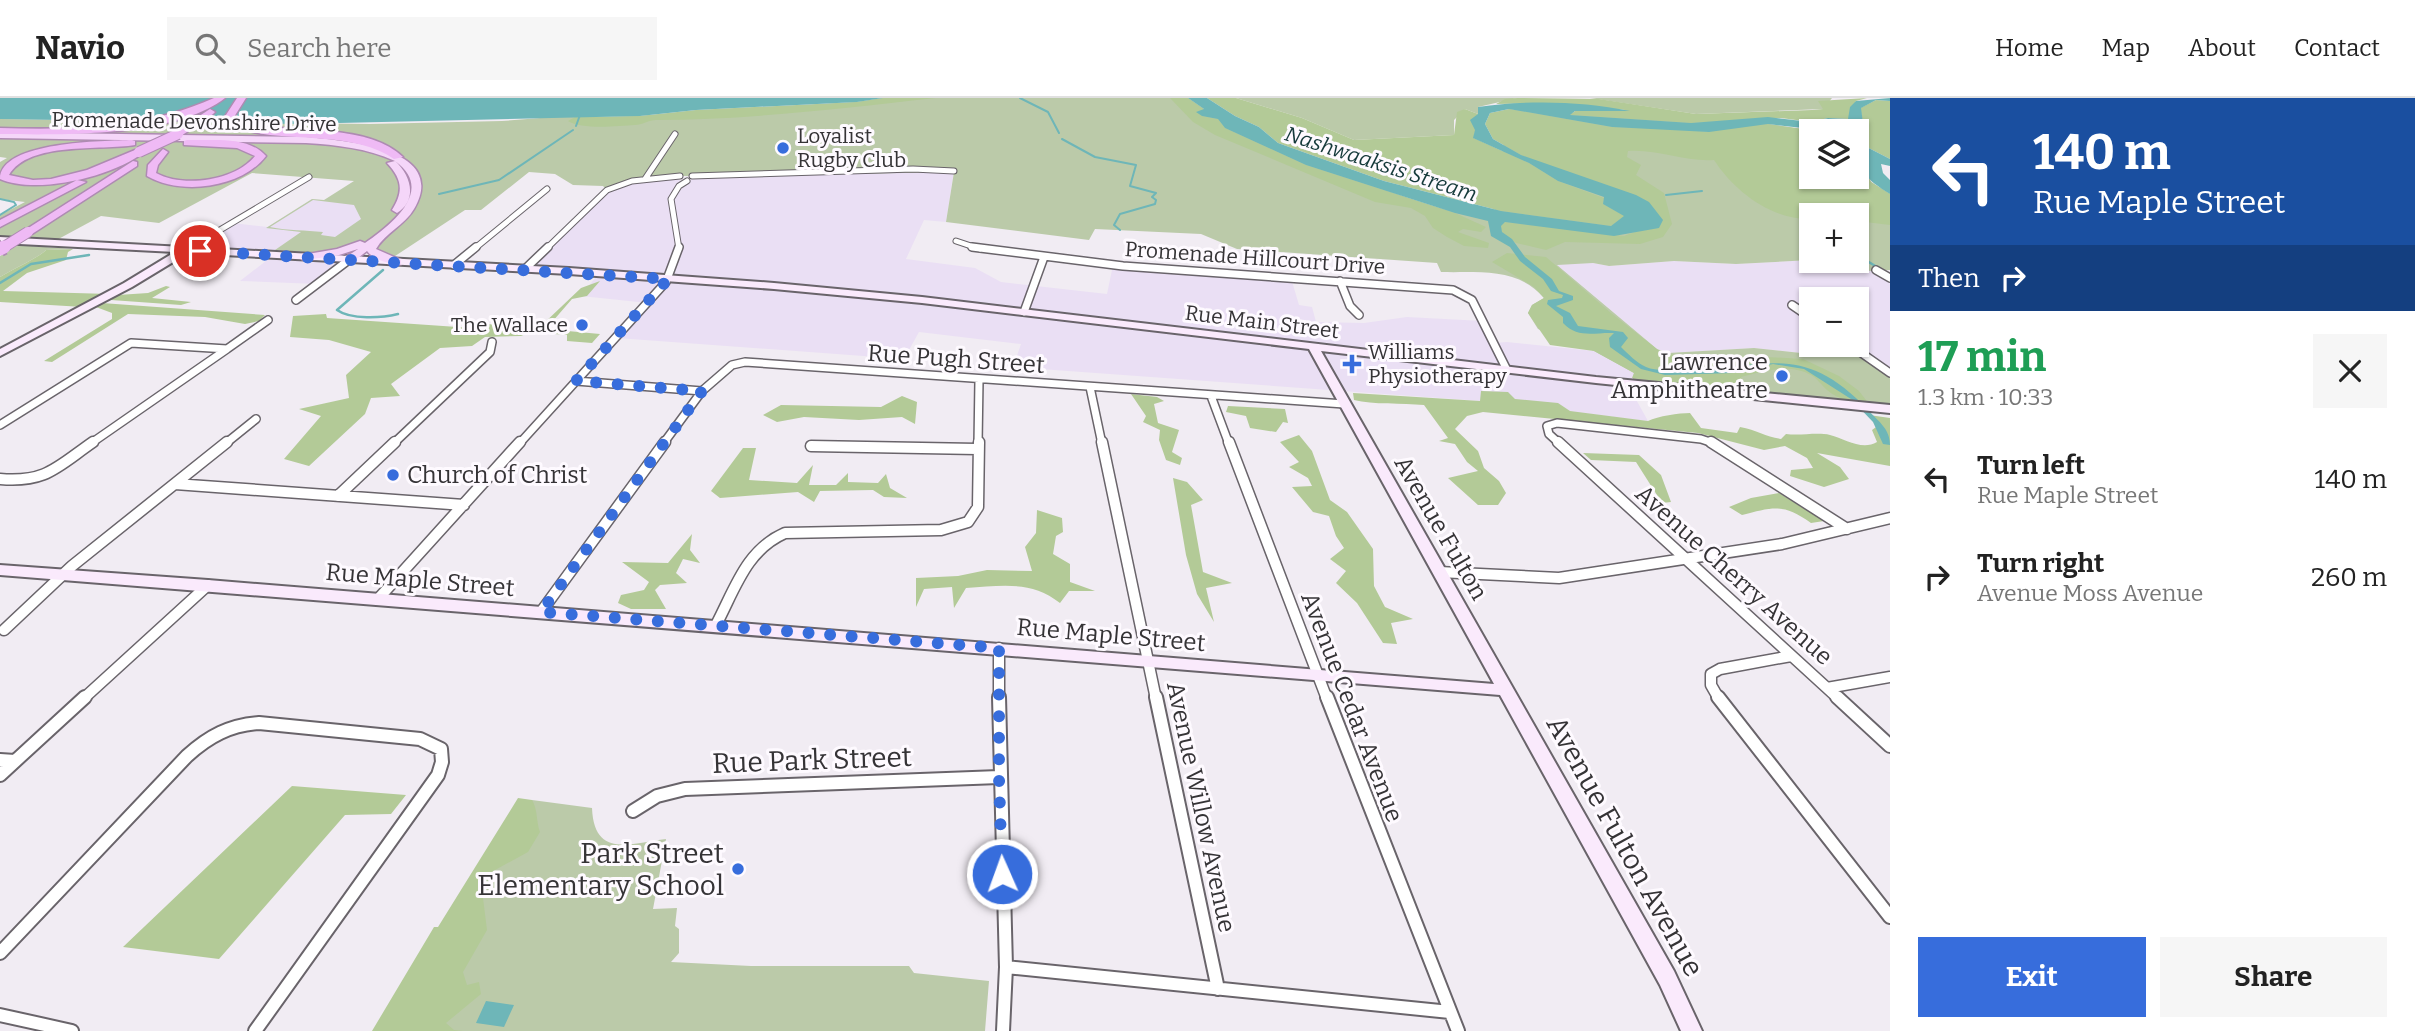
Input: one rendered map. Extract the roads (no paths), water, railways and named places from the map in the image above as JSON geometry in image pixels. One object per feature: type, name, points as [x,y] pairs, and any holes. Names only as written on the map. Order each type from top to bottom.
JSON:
[{"type":"highway","points":[[0,135],[104,131],[170,119],[221,98]]},
{"type":"highway","points":[[0,224],[140,149],[178,134],[231,98]]},
{"type":"highway","points":[[242,98],[230,113],[231,121],[242,127],[360,140],[388,149],[398,157]]},
{"type":"highway","points":[[178,134],[153,165],[151,174],[170,183],[198,182],[231,175],[254,165],[261,156],[252,149],[241,146],[187,143]]},
{"type":"highway","points":[[124,159],[59,180],[14,182],[3,176],[6,168],[13,163],[44,151],[72,146],[140,149]]},
{"type":"highway","points":[[0,249],[28,232],[140,149]]},
{"type":"main road","name":"Promenade Devonshire Drive","points":[[0,135],[140,149],[187,143],[329,145],[366,152],[385,159],[405,177],[405,197],[390,218],[362,243],[350,259]]},
{"type":"main road","name":"Promenade Devonshire Drive","points":[[0,135],[315,140],[357,144],[398,157]]},
{"type":"main road","points":[[350,259],[376,242],[413,204],[419,188],[414,171],[398,157]]},
{"type":"main road","points":[[376,242],[371,249],[375,254],[397,262]]},
{"type":"main road","points":[[306,257],[339,253],[362,243]]},
{"type":"street","points":[[645,179],[676,134]]},
{"type":"street","points":[[525,269],[607,190],[645,179],[681,180],[913,169],[954,171]]},
{"type":"street","points":[[0,353],[128,285],[309,177]]},
{"type":"street","points":[[378,599],[669,277],[679,250],[671,199],[681,180]]},
{"type":"street","points":[[454,265],[547,189]]},
{"type":"street","name":"Rue Main Street","points":[[0,240],[669,277],[922,300],[1507,370],[1890,410]]},
{"type":"street","name":"Promenade Hillcourt Drive","points":[[956,241],[975,248],[1123,266],[1447,290],[1466,295],[1472,300],[1507,370]]},
{"type":"street","points":[[1024,312],[1044,257]]},
{"type":"street","points":[[296,300],[350,259]]},
{"type":"street","points":[[1876,270],[1890,278]]},
{"type":"street","points":[[1340,281],[1350,306],[1359,315]]},
{"type":"street","points":[[1792,305],[1799,310]]},
{"type":"street","points":[[0,479],[34,480],[52,472],[268,320]]},
{"type":"street","points":[[338,496],[490,352],[492,342]]},
{"type":"street","points":[[0,425],[131,343],[227,349]]},
{"type":"street","name":"Avenue Fulton","points":[[1314,348],[1507,689]]},
{"type":"street","points":[[1867,357],[1890,373]]},
{"type":"street","name":"Rue Pugh Street","points":[[541,612],[702,391],[730,366],[742,362],[1211,397],[1344,404]]},
{"type":"street","points":[[716,625],[754,553],[776,537],[810,532],[941,530],[968,523],[978,507],[979,380]]},
{"type":"street","points":[[576,381],[702,391]]},
{"type":"street","name":"Avenue Willow Avenue","points":[[1090,387],[1218,989]]},
{"type":"street","name":"Avenue Cedar Avenue","points":[[1211,397],[1458,1031]]},
{"type":"street","points":[[4,630],[63,575],[256,419]]},
{"type":"street","name":"Avenue Cherry Avenue","points":[[1847,529],[1716,444],[1702,439],[1557,423],[1547,426],[1549,434],[1890,746]]},
{"type":"street","points":[[811,446],[977,449]]},
{"type":"street","points":[[175,484],[464,505]]},
{"type":"street","points":[[1439,572],[1559,578],[1782,544],[1890,518]]},
{"type":"street","name":"Rue Maple Street","points":[[0,570],[1507,689]]},
{"type":"street","points":[[0,775],[208,585]]},
{"type":"street","points":[[999,648],[999,778],[1006,967],[1003,1031]]},
{"type":"street","points":[[1791,656],[1720,669],[1711,674],[1711,685],[1718,698],[1890,917]]},
{"type":"street","points":[[1827,688],[1890,677]]},
{"type":"street","name":"Avenue Fulton Avenue","points":[[1507,689],[1667,978],[1692,1031]]},
{"type":"street","points":[[0,953],[187,756],[223,729],[242,723],[259,723],[420,738],[432,743],[441,749],[443,765],[438,775],[255,1031]]},
{"type":"street","points":[[0,760],[15,761]]},
{"type":"street","name":"Rue Park Street","points":[[633,811],[657,796],[685,789],[999,778]]},
{"type":"street","points":[[1006,967],[1450,1012]]},
{"type":"street","points":[[0,1015],[72,1031]]},
{"type":"water","points":[[0,98],[883,98],[640,116],[296,124],[0,119]]},
{"type":"water","points":[[1188,98],[1207,98],[1259,127],[1278,143],[1384,181],[1501,211],[1611,226],[1624,216],[1603,204],[1604,197],[1558,181],[1529,163],[1473,138],[1475,130],[1470,120],[1478,114],[1478,107],[1554,103],[1630,111],[1575,111],[1570,115],[1691,123],[1768,117],[1799,121],[1799,128],[1768,124],[1709,132],[1612,127],[1509,109],[1490,113],[1485,124],[1493,139],[1521,155],[1636,195],[1649,202],[1663,220],[1659,228],[1614,236],[1505,222],[1501,226],[1502,232],[1512,239],[1525,257],[1552,279],[1559,291],[1573,296],[1573,300],[1556,306],[1570,313],[1578,326],[1623,332],[1628,338],[1621,347],[1646,367],[1665,370],[1782,363],[1803,367],[1824,374],[1845,389],[1883,426],[1890,445],[1883,444],[1873,422],[1851,399],[1804,369],[1773,364],[1734,373],[1665,375],[1641,369],[1610,347],[1609,338],[1614,333],[1581,333],[1563,323],[1563,317],[1547,304],[1548,300],[1562,298],[1563,295],[1551,291],[1543,279],[1520,261],[1510,247],[1491,236],[1488,221],[1306,165],[1225,128],[1218,119],[1196,112],[1204,109]]},
{"type":"water","points":[[1890,98],[1890,101],[1876,100],[1861,108],[1862,119],[1848,119],[1850,107],[1856,101]]},
{"type":"water","points":[[1869,148],[1890,159],[1890,166],[1881,164],[1883,173],[1890,180],[1890,194],[1869,179]]},
{"type":"water","points":[[486,1001],[514,1005],[504,1027],[476,1023]]},
{"type":"waterway","points":[[1020,98],[1048,112],[1059,133]]},
{"type":"waterway","points":[[576,126],[580,115]]},
{"type":"waterway","points":[[439,194],[499,180],[573,130]]},
{"type":"waterway","points":[[1062,139],[1095,157],[1136,165],[1130,186],[1156,193],[1152,197],[1156,200],[1155,204],[1120,214],[1114,225],[1120,230]]},
{"type":"waterway","points":[[1666,195],[1702,191]]},
{"type":"waterway","points":[[0,199],[14,202],[16,205],[0,215]]},
{"type":"waterway","points":[[0,283],[31,264],[89,255]]},
{"type":"waterway","points":[[1869,262],[1877,267]]},
{"type":"waterway","points":[[383,270],[337,310],[358,317],[398,314]]},
{"type":"place","name":"Loyalist Rugby Club","points":[[783,148]]},
{"type":"place","name":"The Wallace","points":[[582,325]]},
{"type":"place","name":"Williams Physiotherapy","points":[[1352,364]]},
{"type":"place","name":"Lawrence Amphitheatre","points":[[1782,376]]},
{"type":"place","name":"Church of Christ","points":[[393,475]]},
{"type":"place","name":"Park Street Elementary School","points":[[738,869]]},
{"type":"water label","name":"Nashwaaksis Stream","points":[[1381,164]]}]
